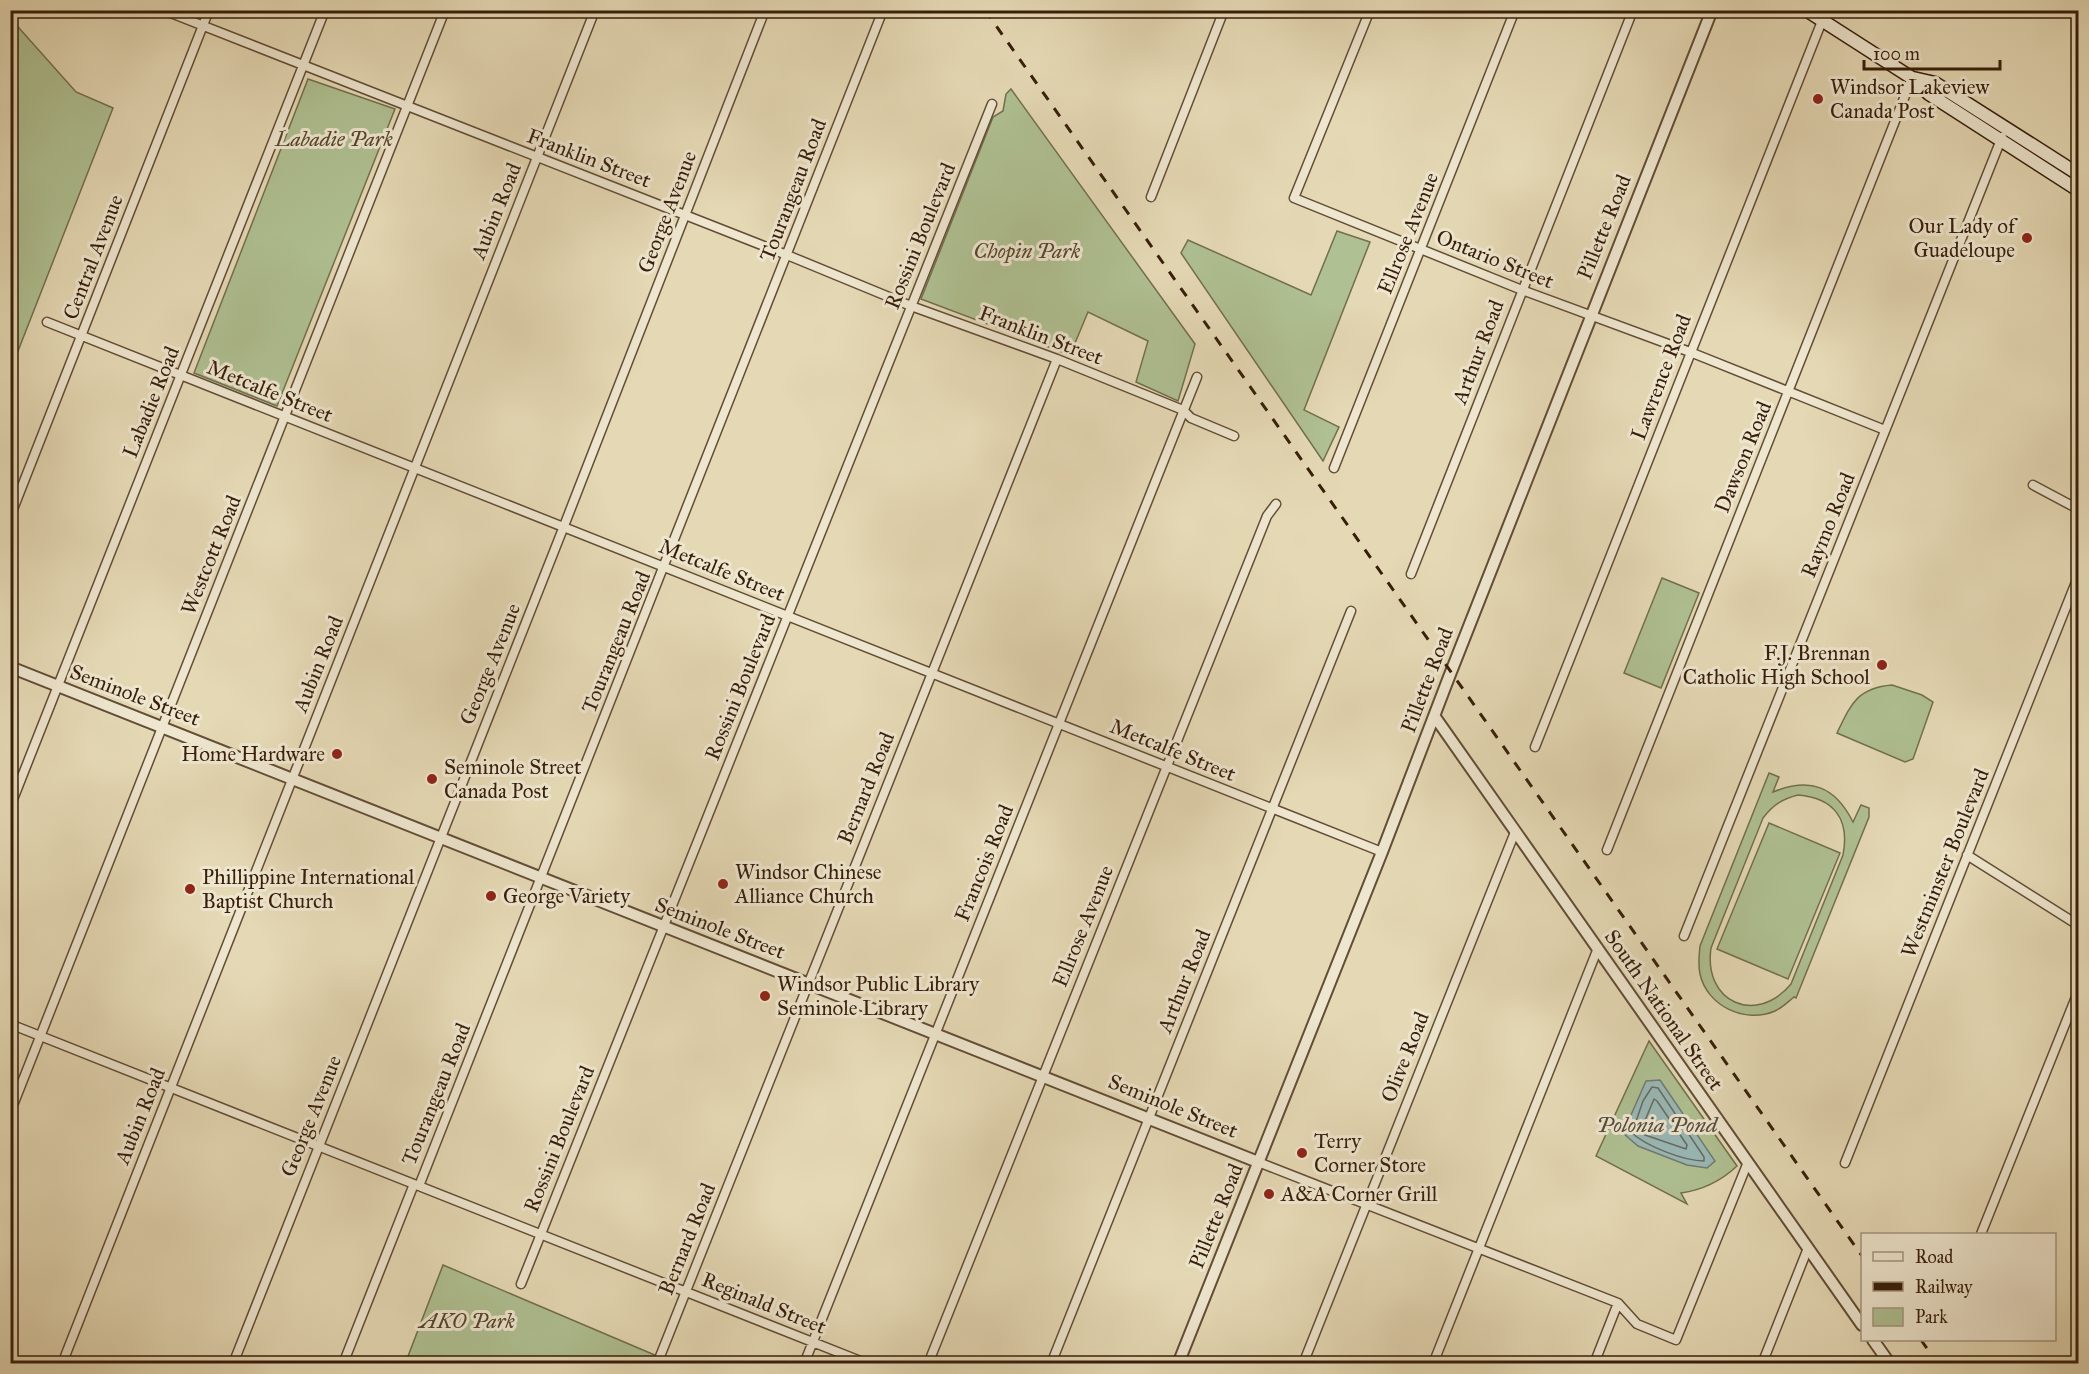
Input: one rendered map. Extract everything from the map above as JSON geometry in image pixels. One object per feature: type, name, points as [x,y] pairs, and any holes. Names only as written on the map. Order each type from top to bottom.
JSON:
[{"type":"main road","points":[[1806,10],[1912,78],[1929,94],[2079,190]]},
{"type":"main road","points":[[1912,78],[1935,83],[2079,174]]},
{"type":"street","name":"Franklin Street","points":[[163,10],[911,306],[1057,359],[1183,410],[1191,418],[1234,436]]},
{"type":"street","name":"Central Avenue","points":[[10,517],[209,10]]},
{"type":"street","name":"Labadie Road","points":[[10,807],[325,10]]},
{"type":"street","name":"Westcott Road","points":[[10,1113],[445,10]]},
{"type":"street","name":"Aubin Road","points":[[62,1364],[595,10]]},
{"type":"street","name":"George Avenue","points":[[233,1364],[765,10]]},
{"type":"street","name":"Tourangeau Road","points":[[343,1364],[542,879],[883,10]]},
{"type":"street","points":[[1151,197],[1224,10]]},
{"type":"street","name":"Ontario Street","points":[[1370,10],[1294,198],[1522,290],[1690,352],[1885,430]]},
{"type":"street","name":"Ellrose Avenue","points":[[1334,468],[1515,10]]},
{"type":"street","name":"Arthur Road","points":[[1411,574],[1633,10]]},
{"type":"street","name":"Pillette Road","points":[[1178,1364],[1382,852],[1590,316],[1712,10]]},
{"type":"street","name":"Lawrence Road","points":[[1535,747],[1822,21]]},
{"type":"street","name":"Dawson Road","points":[[1607,850],[1912,78]]},
{"type":"street","name":"Rossini Boulevard","points":[[520,1284],[992,104]]},
{"type":"street","name":"Raymo Road","points":[[1684,936],[2006,128]]},
{"type":"street","name":"Metcalfe Street","points":[[47,322],[1382,852]]},
{"type":"street","name":"Bernard Road","points":[[657,1364],[1057,359]]},
{"type":"street","name":"Francois Road","points":[[804,1364],[1197,377]]},
{"type":"street","points":[[2033,485],[2079,509]]},
{"type":"street","name":"Ellrose Avenue","points":[[928,1364],[1266,516],[1276,504]]},
{"type":"street","name":"Westminster Boulevard","points":[[1845,1162],[2079,577]]},
{"type":"street","name":"Arthur Road","points":[[1051,1364],[1351,611]]},
{"type":"street","name":"Seminole Street","points":[[10,667],[1618,1303]]},
{"type":"street","name":"South National Street","points":[[1435,717],[1861,1322]]},
{"type":"street","name":"Olive Road","points":[[1303,1364],[1515,832]]},
{"type":"street","points":[[1967,855],[2079,925]]},
{"type":"street","points":[[1432,1364],[1598,948]]},
{"type":"street","points":[[1981,1233],[2079,992]]},
{"type":"street","name":"Reginald Street","points":[[10,1024],[868,1364]]},
{"type":"street","points":[[1594,1364],[1618,1303],[1637,1324],[1676,1340],[1748,1162]]},
{"type":"street","points":[[1762,1364],[1808,1248]]},
{"type":"street","points":[[1874,1341],[1890,1364]]},
{"type":"green space","points":[[11,19],[76,92],[113,108],[11,369]]},
{"type":"green space","name":"Labadie Park","points":[[308,79],[395,109],[277,406],[194,373]]},
{"type":"green space","name":"Chopin Park","points":[[1011,89],[1195,344],[1178,401],[1136,382],[1148,341],[1088,312],[1070,355],[921,299],[993,117],[1003,111],[1006,94]]},
{"type":"green space","points":[[1337,231],[1370,242],[1304,410],[1339,427],[1323,461],[1181,253],[1188,240],[1311,295]]},
{"type":"green space","points":[[1662,578],[1699,593],[1661,688],[1624,673]]},
{"type":"green space","points":[[1892,685],[1922,695],[1933,702],[1913,759],[1905,762],[1837,733],[1857,699],[1871,690]]},
{"type":"green space","points":[[1769,773],[1779,777],[1773,792],[1799,785],[1820,788],[1838,800],[1853,822],[1861,805],[1869,808],[1869,817],[1796,998],[1794,997],[1778,1010],[1763,1014],[1752,1015],[1729,1009],[1710,995],[1704,985],[1699,967],[1700,946]],"holes":[[[1798,795],[1811,797],[1830,806],[1837,813],[1844,831],[1843,855],[1791,984],[1777,997],[1763,1004],[1748,1005],[1735,1002],[1724,994],[1715,982],[1711,967],[1711,948],[1763,818],[1774,806],[1787,798]]]},
{"type":"green space","points":[[1769,823],[1840,853],[1788,979],[1717,949]]},
{"type":"green space","points":[[1649,1041],[1737,1166],[1711,1184],[1681,1193],[1687,1204],[1596,1156]]},
{"type":"green space","name":"AKO Park","points":[[443,1265],[657,1356],[654,1364],[405,1364]]},
{"type":"water","name":"Polonia Pond","points":[[1660,1080],[1715,1161],[1707,1168],[1687,1165],[1638,1146],[1623,1133],[1646,1081]]},
{"type":"railway","points":[[985,10],[1861,1255]]},
{"type":"railway","points":[[1922,1341],[1938,1364]]},
{"type":"place","name":"Windsor Lakeview Canada Post","points":[[1818,99]]},
{"type":"place","name":"Our Lady of Guadeloupe","points":[[2027,238]]},
{"type":"place","name":"F.J. Brennan Catholic High School","points":[[1882,665]]},
{"type":"place","name":"Home Hardware","points":[[337,754]]},
{"type":"place","name":"Seminole Street Canada Post","points":[[432,779]]},
{"type":"place","name":"Windsor Chinese Alliance Church","points":[[723,884]]},
{"type":"place","name":"Phillippine International Baptist Church","points":[[190,889]]},
{"type":"place","name":"George Variety","points":[[491,896]]},
{"type":"place","name":"Windsor Public Library Seminole Library","points":[[765,996]]},
{"type":"place","name":"Terry Corner Store","points":[[1302,1153]]},
{"type":"place","name":"A&A Corner Grill","points":[[1269,1194]]}]
